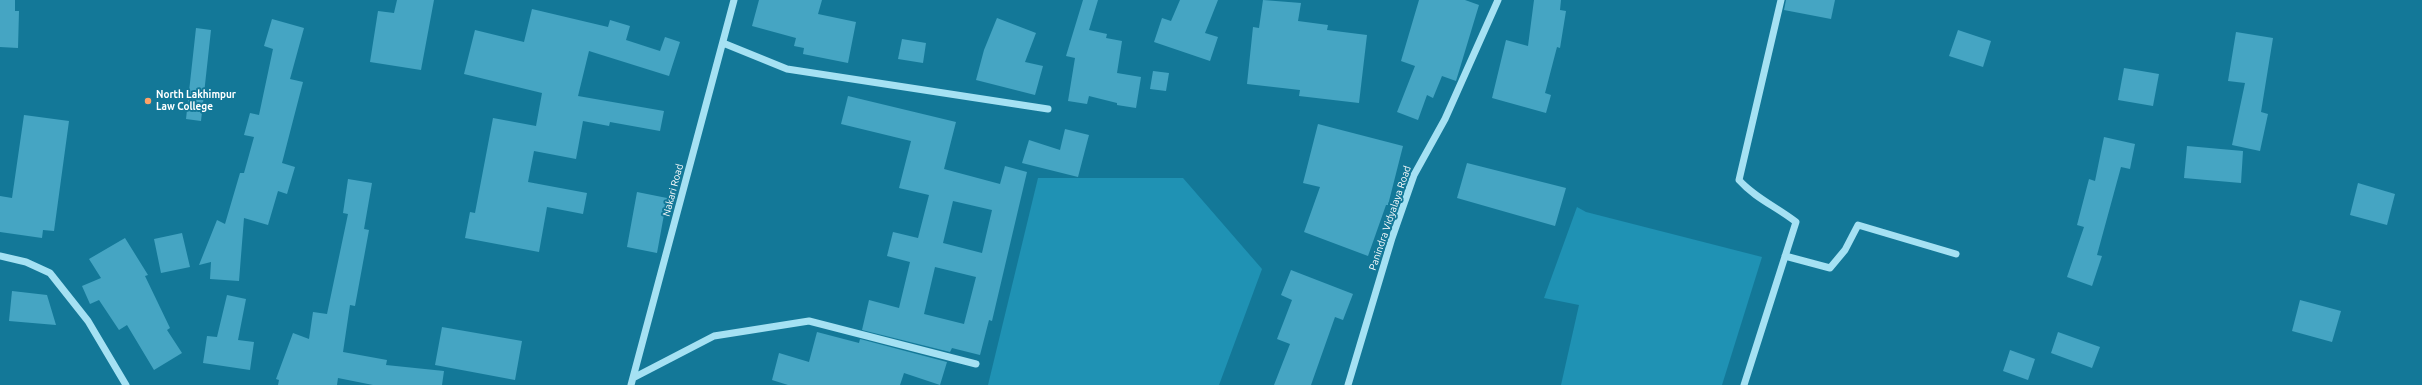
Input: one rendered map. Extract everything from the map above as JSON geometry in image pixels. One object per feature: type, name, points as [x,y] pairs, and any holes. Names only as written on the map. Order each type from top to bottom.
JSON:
[{"type":"street","name":"Nakari Road","points":[[632,381],[734,0]]},
{"type":"street","name":"Panindra Vidyalaya Road","points":[[1348,385],[1392,238],[1414,175],[1445,119],[1498,0]]},
{"type":"street","points":[[1744,385],[1796,222],[1784,212],[1750,192],[1739,180],[1781,0]]},
{"type":"street","points":[[723,43],[787,68],[1048,108]]},
{"type":"street","points":[[1785,256],[1830,268],[1845,250],[1858,225],[1956,254]]},
{"type":"street","points":[[0,256],[26,262],[50,273],[88,321],[126,385]]},
{"type":"street","points":[[632,381],[714,336],[809,321],[976,364]]},
{"type":"shaded area","points":[[1038,178],[1183,178],[1262,269],[1219,385],[988,385]]},
{"type":"shaded area","points":[[1577,207],[1586,212],[1762,257],[1722,385],[1561,385],[1579,305],[1544,298]]},
{"type":"building","points":[[0,0],[15,0],[15,11],[19,11],[18,48],[0,47]]},
{"type":"building","points":[[397,0],[434,0],[421,70],[370,62],[378,11],[394,13]]},
{"type":"building","points":[[759,0],[822,0],[818,14],[856,22],[848,63],[803,54],[804,48],[794,46],[796,38],[752,26]]},
{"type":"building","points":[[1083,0],[1098,0],[1089,30],[1107,34],[1106,38],[1122,41],[1117,73],[1141,77],[1136,108],[1117,105],[1117,103],[1089,96],[1087,104],[1068,101],[1075,58],[1066,56]]},
{"type":"building","points":[[1180,0],[1218,0],[1205,33],[1218,37],[1210,61],[1154,42],[1162,18],[1171,21]]},
{"type":"building","points":[[1263,0],[1301,3],[1298,21],[1328,25],[1327,30],[1367,35],[1359,103],[1299,96],[1300,90],[1247,84],[1253,27],[1259,28]]},
{"type":"building","points":[[1419,0],[1465,0],[1479,5],[1456,81],[1442,76],[1433,98],[1427,95],[1418,120],[1397,112],[1415,66],[1401,61]]},
{"type":"building","points":[[1534,0],[1561,0],[1560,10],[1566,11],[1560,48],[1557,47],[1545,93],[1551,95],[1546,113],[1492,98],[1506,40],[1528,46]]},
{"type":"building","points":[[1786,0],[1835,0],[1831,19],[1784,10]]},
{"type":"building","points":[[532,9],[608,27],[610,20],[630,26],[626,40],[660,51],[665,37],[680,42],[669,76],[589,51],[578,96],[664,111],[660,131],[610,122],[609,126],[583,121],[576,159],[534,151],[528,182],[587,193],[583,214],[547,207],[539,252],[465,238],[470,212],[475,213],[493,118],[536,126],[542,93],[464,74],[475,30],[524,42]]},
{"type":"building","points":[[997,18],[1036,33],[1025,62],[1043,66],[1035,95],[976,80],[984,50]]},
{"type":"building","points":[[272,19],[304,28],[290,79],[303,82],[282,163],[295,167],[287,194],[278,191],[268,225],[244,218],[239,281],[210,279],[211,262],[199,265],[217,220],[225,224],[240,173],[244,173],[254,137],[244,135],[250,113],[259,115],[273,49],[264,46]]},
{"type":"building","points":[[196,28],[211,30],[201,121],[186,119]]},
{"type":"building","points":[[1958,30],[1991,41],[1983,67],[1949,56]]},
{"type":"building","points":[[2236,32],[2273,38],[2261,112],[2268,114],[2260,151],[2232,145],[2245,83],[2228,81]]},
{"type":"building","points":[[902,39],[926,43],[923,63],[898,59]]},
{"type":"building","points":[[2124,68],[2159,74],[2153,106],[2118,100]]},
{"type":"building","points":[[1153,71],[1169,73],[1166,91],[1150,89]]},
{"type":"building","points":[[848,96],[956,122],[944,169],[1000,184],[1005,166],[1027,172],[992,321],[989,320],[980,355],[952,348],[950,352],[862,330],[869,300],[899,308],[910,262],[887,256],[893,232],[918,238],[929,195],[899,188],[911,141],[841,124]],"holes":[[[953,201],[992,210],[982,253],[943,243]],[[935,267],[976,277],[964,324],[924,314]]]},
{"type":"building","points":[[24,115],[69,121],[54,231],[43,230],[42,238],[0,232],[0,196],[12,198]]},
{"type":"building","points":[[1318,124],[1403,146],[1388,205],[1386,205],[1368,256],[1304,232],[1320,187],[1303,183]]},
{"type":"building","points":[[1065,129],[1089,135],[1078,177],[1022,163],[1029,140],[1060,150]]},
{"type":"building","points":[[2104,137],[2135,144],[2130,169],[2121,167],[2097,255],[2102,256],[2092,286],[2067,277],[2084,227],[2077,225],[2089,179],[2095,181]]},
{"type":"building","points":[[2187,146],[2243,151],[2241,183],[2184,178]]},
{"type":"building","points":[[1467,163],[1566,188],[1555,226],[1457,198]]},
{"type":"building","points":[[348,179],[372,183],[364,229],[369,230],[355,306],[350,305],[343,352],[387,360],[386,365],[444,371],[442,385],[373,385],[338,378],[337,385],[278,385],[279,380],[276,379],[293,333],[309,339],[313,312],[327,314],[348,214],[343,213]]},
{"type":"building","points":[[2358,183],[2395,194],[2387,225],[2350,215]]},
{"type":"building","points":[[637,192],[667,198],[657,253],[627,247]]},
{"type":"building","points":[[182,233],[190,267],[161,273],[154,239]]},
{"type":"building","points":[[125,238],[148,275],[145,276],[170,328],[167,330],[182,353],[154,370],[127,325],[119,330],[99,300],[90,304],[82,286],[101,278],[89,259]]},
{"type":"building","points":[[1291,270],[1353,294],[1343,320],[1335,317],[1311,385],[1274,385],[1290,344],[1277,339],[1292,300],[1281,295]]},
{"type":"building","points":[[12,291],[47,295],[56,325],[9,321]]},
{"type":"building","points":[[227,295],[246,299],[238,340],[254,342],[250,370],[203,363],[207,336],[217,337]]},
{"type":"building","points":[[2300,300],[2341,311],[2332,342],[2292,331]]},
{"type":"building","points":[[442,327],[522,341],[515,380],[435,365]]},
{"type":"building","points":[[817,332],[859,343],[860,339],[947,362],[940,385],[904,373],[900,385],[788,385],[772,380],[779,353],[809,362]]},
{"type":"building","points":[[2058,332],[2100,347],[2092,368],[2051,353]]},
{"type":"building","points":[[2010,350],[2035,359],[2028,380],[2003,371]]},
{"type":"place","name":"North Lakhimpur Law College","points":[[148,101]]}]
